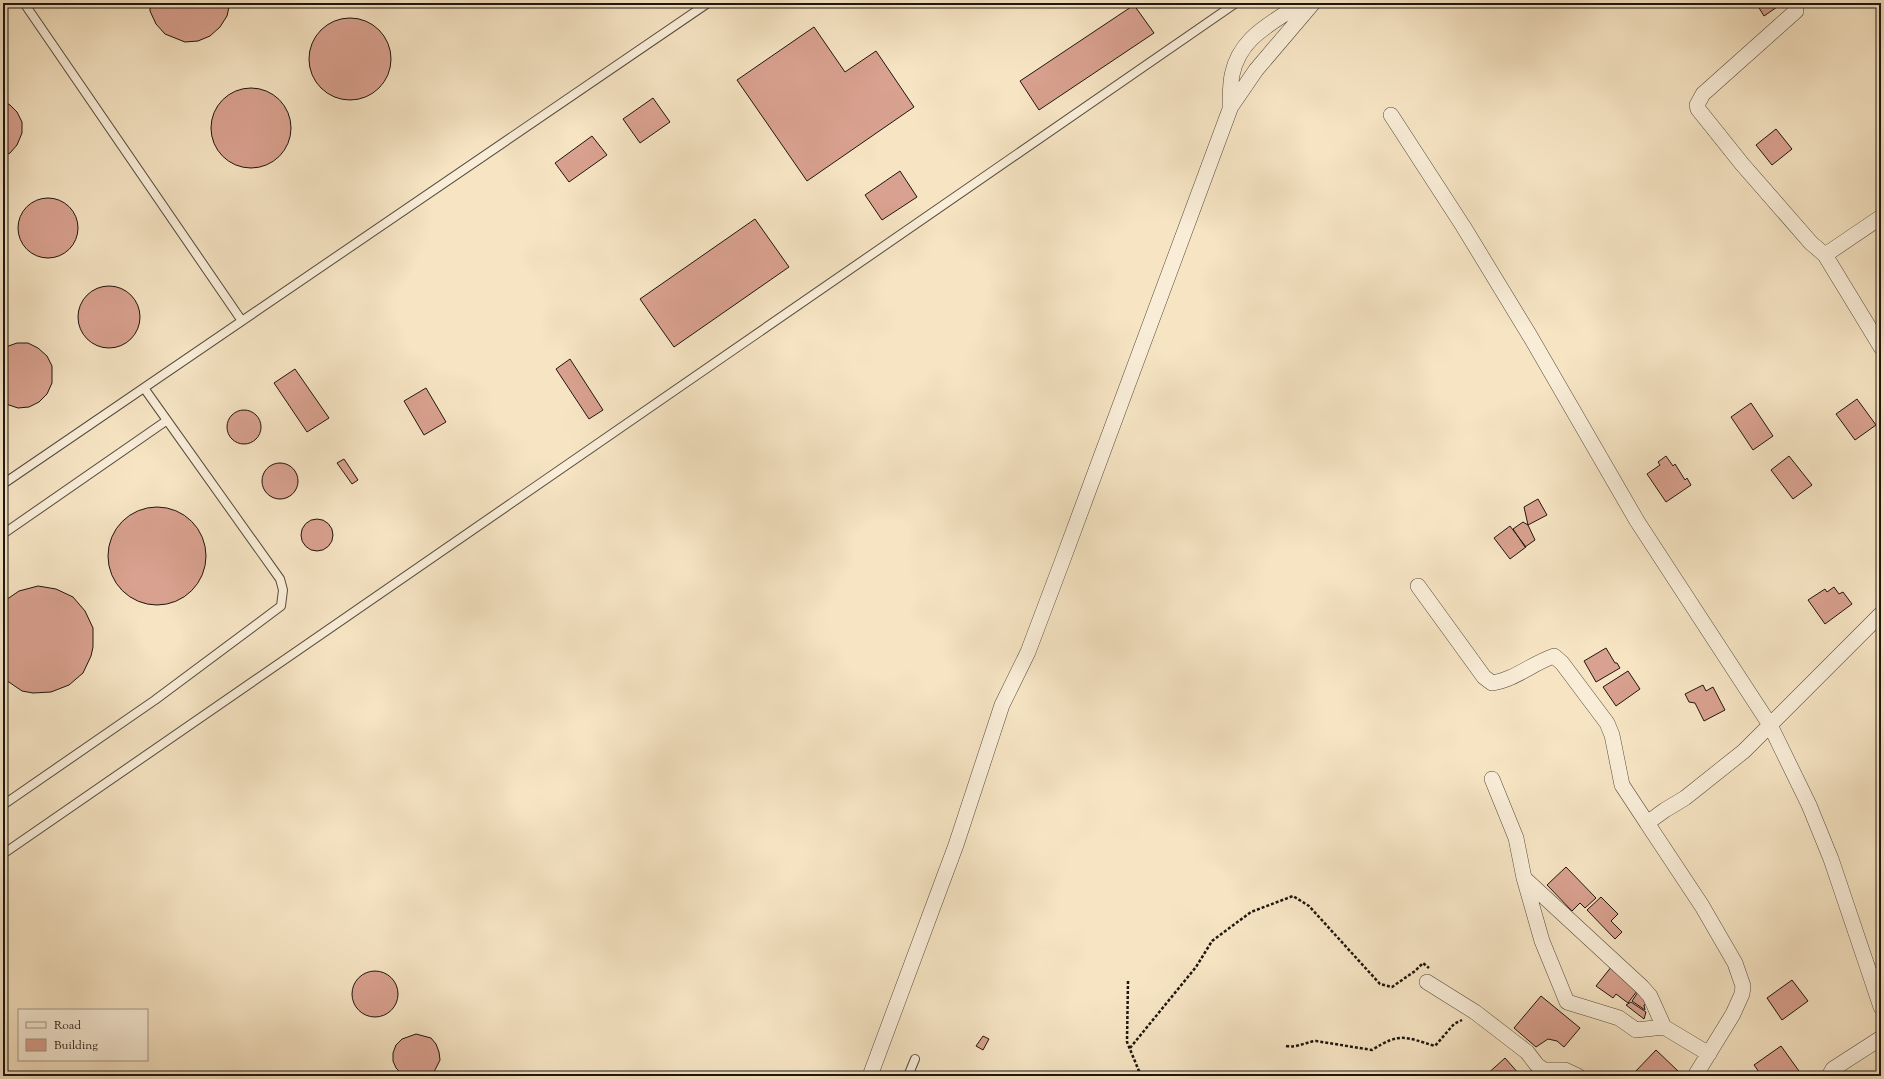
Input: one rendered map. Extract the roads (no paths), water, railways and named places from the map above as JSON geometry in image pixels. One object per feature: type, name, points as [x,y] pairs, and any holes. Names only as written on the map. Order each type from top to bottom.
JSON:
[{"type":"street","points":[[1230,109],[1232,75],[1240,52],[1254,34],[1301,3]]},
{"type":"street","points":[[870,1076],[956,845],[1002,705],[1028,652],[1127,391],[1230,109],[1256,70],[1313,3]]},
{"type":"street","points":[[1796,11],[1703,94],[1697,105],[1698,110],[1742,164],[1811,242],[1825,255],[1881,347]]},
{"type":"street","points":[[1391,115],[1530,336],[1629,508],[1693,610],[1770,725],[1809,805],[1832,859],[1881,1007]]},
{"type":"street","points":[[1825,255],[1881,218]]},
{"type":"street","points":[[1418,586],[1484,677],[1492,683],[1502,681],[1540,660],[1554,656],[1562,663],[1606,723],[1612,735],[1622,785],[1702,906],[1735,963],[1742,980],[1742,994],[1733,1014],[1695,1076]]},
{"type":"street","points":[[1647,823],[1664,810],[1685,798],[1738,756],[1881,614]]},
{"type":"street","points":[[1492,779],[1516,838],[1524,878],[1542,941],[1567,1002],[1619,1018],[1636,1030],[1664,1028],[1709,1054]]},
{"type":"street","points":[[1524,878],[1642,987],[1650,996],[1664,1028]]},
{"type":"street","points":[[1427,982],[1474,1012],[1527,1052],[1537,1065],[1540,1073],[1565,1070],[1578,1076]]},
{"type":"street","points":[[1828,1076],[1833,1069],[1881,1038]]},
{"type":"lane","points":[[24,3],[242,321]]},
{"type":"lane","points":[[3,484],[708,3]]},
{"type":"lane","points":[[3,854],[1236,3]]},
{"type":"lane","points":[[3,806],[155,700],[281,606],[283,590],[280,579],[166,421],[144,388]]},
{"type":"lane","points":[[3,534],[166,421]]},
{"type":"lane","points":[[908,1076],[915,1059]]}]
